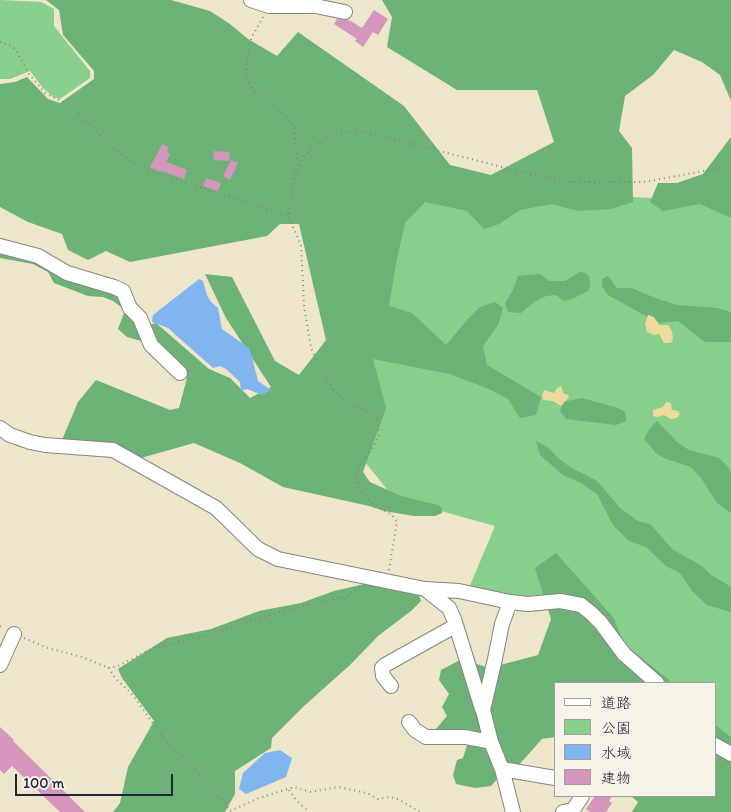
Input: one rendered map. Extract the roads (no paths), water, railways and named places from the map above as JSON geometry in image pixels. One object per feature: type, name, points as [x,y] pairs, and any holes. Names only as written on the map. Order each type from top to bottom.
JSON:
[{"type":"street","points":[[251,0],[269,6],[315,6],[345,12]]},
{"type":"street","points":[[0,246],[38,256],[66,273],[122,291],[130,308],[140,318],[152,346],[180,373]]},
{"type":"street","points":[[0,428],[10,435],[45,445],[113,450],[216,508],[264,553],[278,559],[426,589],[459,591],[510,602],[528,604],[560,601],[581,604],[596,618],[624,654],[655,682]]},
{"type":"street","points":[[426,589],[449,608],[454,619],[502,769],[512,812]]},
{"type":"street","points":[[483,710],[502,624],[510,602]]},
{"type":"street","points":[[391,686],[382,676],[382,668],[385,665],[455,626]]},
{"type":"street","points":[[0,665],[14,634]]},
{"type":"street","points":[[409,722],[415,730],[426,737],[465,737],[492,742]]},
{"type":"street","points":[[716,746],[731,754]]},
{"type":"street","points":[[502,769],[554,778]]},
{"type":"street","points":[[563,812],[573,810],[581,797]]},
{"type":"water","points":[[199,279],[203,281],[211,302],[218,308],[222,329],[249,348],[258,381],[271,390],[262,395],[247,389],[241,391],[240,382],[226,369],[220,366],[213,368],[168,328],[152,322],[153,315]]},
{"type":"water","points":[[280,750],[292,758],[286,777],[246,794],[239,789],[243,773],[265,753]]}]
